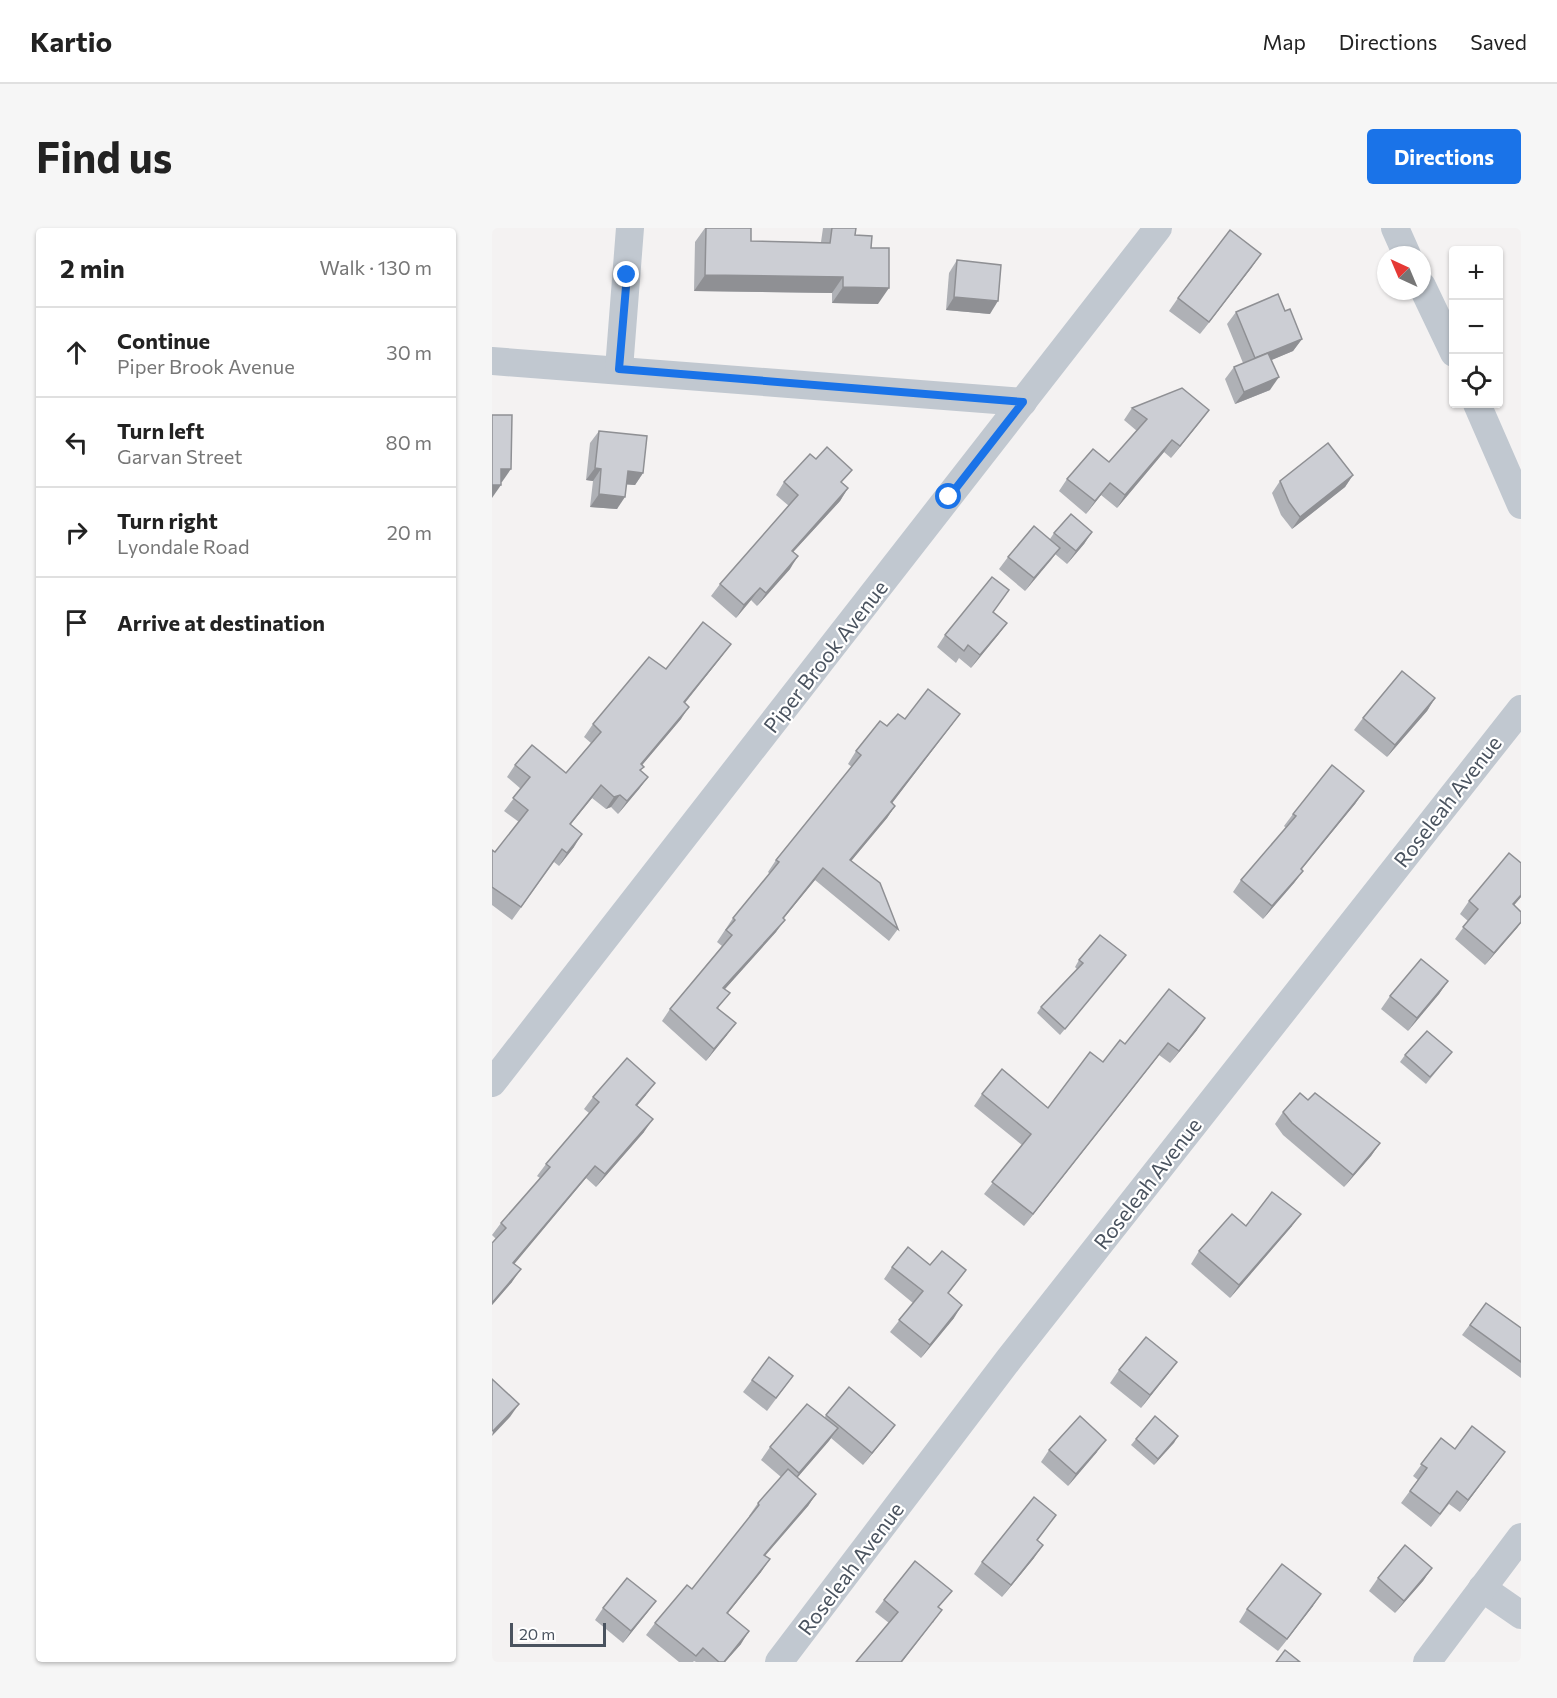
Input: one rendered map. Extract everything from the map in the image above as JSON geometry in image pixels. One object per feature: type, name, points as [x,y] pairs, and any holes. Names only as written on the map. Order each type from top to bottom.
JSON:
[{"type":"street","points":[[619,369],[630,228]]},
{"type":"street","name":"Piper Brook Avenue","points":[[492,1083],[1158,228]]},
{"type":"street","points":[[1395,228],[1403,246]]},
{"type":"street","points":[[1429,300],[1449,343]]},
{"type":"street","points":[[492,361],[619,369],[1023,402]]},
{"type":"street","points":[[1479,408],[1521,505]]},
{"type":"street","name":"Roseleah Avenue","points":[[779,1662],[1024,1340],[1521,709]]},
{"type":"street","points":[[1427,1662],[1521,1537]]},
{"type":"street","points":[[1482,1588],[1521,1615]]},
{"type":"building","points":[[706,228],[751,228],[751,241],[830,243],[832,228],[856,228],[855,235],[872,236],[871,248],[889,248],[889,288],[843,287],[843,277],[705,275]]},
{"type":"building","points":[[1230,230],[1261,254],[1209,322],[1178,298]]},
{"type":"building","points":[[957,260],[1001,265],[998,301],[954,297]]},
{"type":"building","points":[[1278,294],[1285,311],[1290,309],[1302,339],[1255,358],[1236,312]]},
{"type":"building","points":[[1268,353],[1279,377],[1244,392],[1234,367]]},
{"type":"building","points":[[1182,388],[1209,410],[1180,446],[1172,440],[1125,495],[1110,483],[1095,501],[1067,479],[1093,449],[1109,462],[1147,419],[1132,408]]},
{"type":"building","points":[[492,415],[512,415],[511,469],[501,469],[501,485],[492,485]]},
{"type":"building","points":[[599,431],[647,436],[643,473],[628,471],[625,497],[599,494],[601,469],[595,468]]},
{"type":"building","points":[[1328,443],[1353,475],[1300,517],[1289,502],[1280,481]]},
{"type":"building","points":[[827,447],[852,470],[841,482],[848,488],[792,551],[798,556],[766,593],[760,588],[744,605],[720,584],[798,495],[784,482],[810,454],[816,459]]},
{"type":"building","points":[[1071,514],[1092,532],[1076,551],[1054,533]]},
{"type":"building","points":[[1034,526],[1060,548],[1034,578],[1008,557]]},
{"type":"building","points":[[992,577],[1009,590],[993,612],[1007,623],[980,655],[968,645],[964,651],[945,635]]},
{"type":"building","points":[[703,622],[731,644],[684,702],[689,707],[641,764],[644,767],[640,770],[648,777],[627,801],[620,795],[614,797],[601,785],[570,824],[582,834],[567,853],[562,849],[521,907],[492,887],[492,850],[495,852],[528,810],[513,798],[530,777],[515,765],[532,745],[566,773],[601,732],[593,724],[649,657],[666,669]]},
{"type":"building","points":[[1402,671],[1435,698],[1395,745],[1363,718]]},
{"type":"building","points":[[928,689],[960,714],[891,802],[895,806],[850,860],[880,883],[898,929],[823,868],[783,918],[785,920],[723,988],[730,993],[717,1008],[736,1023],[714,1049],[670,1009],[732,935],[726,930],[735,920],[733,918],[779,862],[776,860],[861,755],[856,751],[880,721],[887,726],[898,714],[905,719]]},
{"type":"building","points":[[1332,765],[1364,791],[1301,869],[1303,871],[1272,906],[1241,880],[1296,816],[1293,814]]},
{"type":"building","points":[[1509,853],[1521,863],[1521,895],[1513,904],[1521,912],[1521,922],[1494,953],[1463,927],[1478,909],[1469,901]]},
{"type":"building","points":[[1100,935],[1126,955],[1065,1029],[1041,1007],[1083,963],[1079,960]]},
{"type":"building","points":[[1421,959],[1448,981],[1417,1018],[1390,996]]},
{"type":"building","points":[[1169,989],[1205,1018],[1179,1051],[1168,1043],[1033,1214],[992,1182],[1031,1134],[982,1094],[1002,1069],[1048,1108],[1090,1052],[1103,1062],[1120,1040],[1125,1044]]},
{"type":"building","points":[[1427,1031],[1452,1052],[1430,1077],[1405,1055]]},
{"type":"building","points":[[627,1058],[655,1083],[636,1105],[653,1119],[605,1174],[595,1166],[513,1263],[521,1269],[492,1303],[492,1243],[506,1228],[501,1223],[550,1167],[546,1164],[599,1102],[593,1097]]},
{"type":"building","points":[[1300,1093],[1308,1100],[1315,1093],[1380,1143],[1353,1175],[1292,1123],[1283,1112]]},
{"type":"building","points":[[1272,1192],[1301,1214],[1239,1285],[1199,1251],[1232,1214],[1246,1226]]},
{"type":"building","points":[[908,1247],[930,1265],[942,1251],[966,1270],[948,1293],[962,1305],[930,1345],[899,1320],[923,1291],[892,1267]]},
{"type":"building","points":[[1486,1303],[1521,1328],[1521,1362],[1470,1325]]},
{"type":"building","points":[[1146,1337],[1177,1362],[1150,1395],[1119,1370]]},
{"type":"building","points":[[769,1357],[793,1376],[776,1398],[752,1380]]},
{"type":"building","points":[[492,1379],[519,1404],[493,1431],[492,1430]]},
{"type":"building","points":[[849,1387],[895,1425],[872,1453],[826,1415]]},
{"type":"building","points":[[807,1404],[838,1428],[799,1473],[770,1447]]},
{"type":"building","points":[[1080,1416],[1106,1440],[1076,1474],[1049,1450]]},
{"type":"building","points":[[1155,1416],[1178,1436],[1158,1459],[1136,1439]]},
{"type":"building","points":[[1472,1426],[1505,1452],[1468,1500],[1457,1491],[1440,1514],[1410,1491],[1427,1468],[1421,1464],[1441,1438],[1455,1449]]},
{"type":"building","points":[[788,1469],[816,1494],[764,1555],[770,1559],[727,1613],[749,1631],[724,1662],[719,1662],[703,1648],[696,1656],[655,1623],[687,1585],[692,1589],[759,1505],[758,1503]]},
{"type":"building","points":[[1034,1497],[1056,1515],[1037,1540],[1043,1545],[1011,1585],[982,1562]]},
{"type":"building","points":[[1405,1545],[1432,1568],[1404,1601],[1378,1578]]},
{"type":"building","points":[[915,1561],[952,1591],[938,1607],[942,1610],[901,1662],[856,1662],[898,1612],[884,1600]]},
{"type":"building","points":[[1282,1564],[1321,1594],[1287,1639],[1247,1609]]},
{"type":"building","points":[[627,1578],[656,1601],[631,1631],[603,1608]]},
{"type":"building","points":[[1285,1650],[1300,1662],[1276,1662]]},
{"type":"route","points":[[627,275],[619,369],[1023,402],[949,497]]}]
